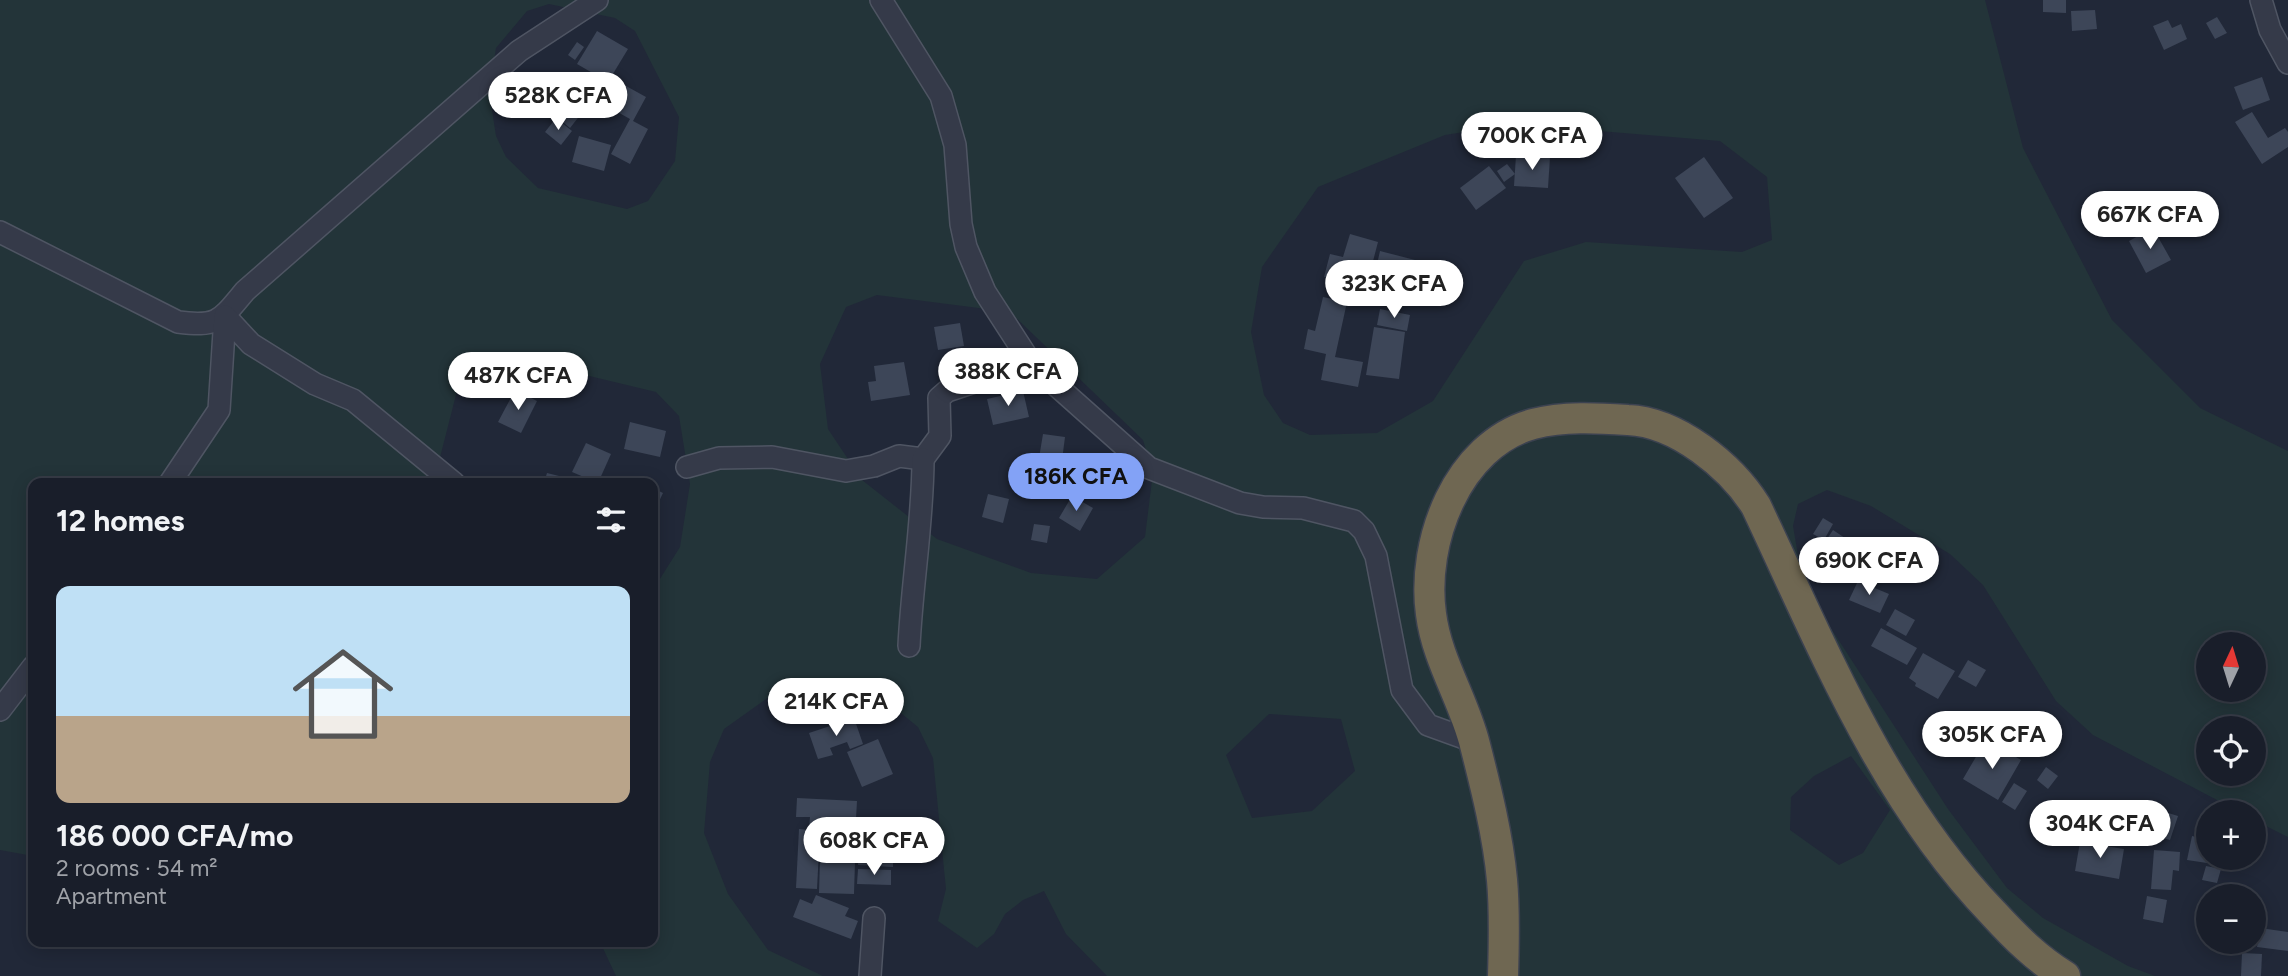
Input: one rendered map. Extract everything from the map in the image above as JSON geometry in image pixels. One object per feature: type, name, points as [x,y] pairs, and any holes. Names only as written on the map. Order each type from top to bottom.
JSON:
[{"type":"highway","points":[[1503,976],[1502,878],[1475,743],[1439,650],[1431,614],[1430,569],[1444,511],[1468,469],[1495,442],[1533,424],[1586,417],[1636,420],[1693,442],[1741,481],[1756,506],[1862,726],[1905,803],[1933,845],[1971,890],[2025,946],[2065,976]]},
{"type":"street","points":[[0,232],[178,322],[207,326],[225,316],[245,291],[519,51],[597,0]]},
{"type":"street","points":[[881,0],[941,96],[955,145],[959,212],[965,247],[985,292],[1031,363],[1149,468],[1240,503],[1263,508],[1303,508],[1354,521],[1364,531],[1376,556],[1402,690],[1428,725],[1475,743]]},
{"type":"street","points":[[2261,0],[2270,30],[2288,63]]},
{"type":"street","points":[[173,478],[219,411],[225,316]]},
{"type":"street","points":[[225,316],[251,344],[315,384],[353,400],[448,478]]},
{"type":"street","points":[[909,646],[914,566],[923,504],[923,459],[940,436],[939,398],[947,391],[1031,363]]},
{"type":"street","points":[[687,467],[719,458],[772,457],[846,471],[874,466],[899,456],[923,459]]},
{"type":"street","points":[[0,709],[28,673]]},
{"type":"street","points":[[870,976],[874,918]]},
{"type":"shaded area","points":[[0,0],[1985,0],[2023,148],[2112,320],[2200,408],[2288,451],[2288,837],[2266,826],[2266,800],[2217,800],[2093,735],[2056,701],[1983,585],[1950,554],[1871,506],[1827,490],[1798,504],[1793,526],[1801,573],[1823,616],[1948,809],[2007,888],[2043,918],[2128,966],[2155,976],[1107,976],[1066,934],[1044,891],[1023,900],[1005,914],[994,934],[977,948],[938,921],[946,889],[933,758],[918,727],[875,692],[776,692],[724,729],[710,762],[704,833],[728,894],[768,950],[823,976],[616,976],[602,947],[658,947],[658,582],[680,547],[690,484],[679,416],[656,392],[581,374],[486,364],[459,383],[436,478],[28,478],[28,855],[0,850]],"holes":[[[549,4],[615,18],[635,31],[679,117],[675,161],[648,201],[627,209],[538,188],[506,157],[496,136],[489,91],[496,48],[527,11]],[[1514,124],[1720,141],[1767,177],[1772,240],[1742,252],[1586,242],[1524,261],[1433,401],[1377,433],[1310,435],[1283,423],[1264,395],[1251,332],[1262,267],[1318,187],[1445,135]],[[877,295],[1010,312],[1143,440],[1153,472],[1145,537],[1097,579],[1031,573],[937,539],[862,480],[828,429],[820,364],[846,307]],[[1269,714],[1341,719],[1355,771],[1312,811],[1252,818],[1226,755]],[[1851,756],[1890,810],[1863,853],[1839,865],[1790,830],[1791,797],[1814,776]]]},
{"type":"building","points":[[2043,0],[2066,0],[2066,13],[2043,12]]},
{"type":"building","points":[[2095,10],[2097,29],[2072,31],[2071,11]]},
{"type":"building","points":[[2217,17],[2227,33],[2215,39],[2206,23]]},
{"type":"building","points":[[2168,20],[2172,28],[2181,24],[2187,39],[2164,50],[2153,26]]},
{"type":"building","points":[[597,31],[628,49],[608,82],[577,64]]},
{"type":"building","points":[[577,42],[584,47],[575,60],[568,55]]},
{"type":"building","points":[[2262,77],[2270,100],[2243,110],[2234,87]]},
{"type":"building","points":[[569,80],[592,100],[570,128],[546,108]]},
{"type":"building","points":[[617,81],[646,97],[633,121],[648,129],[630,164],[611,154],[630,119],[605,105]]},
{"type":"building","points":[[2252,112],[2268,138],[2285,128],[2288,132],[2288,147],[2262,164],[2235,122]]},
{"type":"building","points":[[556,118],[572,131],[561,145],[545,132]]},
{"type":"building","points":[[579,136],[611,145],[604,171],[572,162]]},
{"type":"building","points":[[1516,155],[1550,157],[1548,188],[1514,186]]},
{"type":"building","points":[[1704,157],[1733,198],[1704,218],[1675,178]]},
{"type":"building","points":[[1507,164],[1515,174],[1504,182],[1497,171]]},
{"type":"building","points":[[1489,166],[1506,188],[1476,210],[1460,188]]},
{"type":"building","points":[[2153,228],[2171,260],[2146,273],[2129,241]]},
{"type":"building","points":[[1350,234],[1378,242],[1366,288],[1324,277],[1330,254],[1343,257]]},
{"type":"building","points":[[1380,251],[1415,260],[1407,291],[1373,282]]},
{"type":"building","points":[[1417,261],[1432,265],[1424,298],[1410,294]]},
{"type":"building","points":[[1323,297],[1347,302],[1335,357],[1363,362],[1358,387],[1321,380],[1326,354],[1304,349],[1308,329],[1315,331]]},
{"type":"building","points":[[1380,309],[1410,315],[1407,331],[1377,325]]},
{"type":"building","points":[[960,323],[964,346],[938,350],[934,327]]},
{"type":"building","points":[[1374,327],[1405,332],[1399,379],[1366,375]]},
{"type":"building","points":[[904,362],[910,395],[871,401],[868,382],[876,381],[874,366]]},
{"type":"building","points":[[515,390],[537,401],[521,433],[498,422]]},
{"type":"building","points":[[1023,391],[1029,417],[993,425],[987,399]]},
{"type":"building","points":[[630,422],[666,431],[660,457],[624,449]]},
{"type":"building","points":[[1043,434],[1065,437],[1061,468],[1038,464]]},
{"type":"building","points":[[586,443],[611,454],[600,478],[586,478],[572,472]]},
{"type":"building","points":[[1110,462],[1128,473],[1114,496],[1089,480],[1097,467],[1104,471]]},
{"type":"building","points":[[1051,472],[1077,474],[1076,484],[1050,482]]},
{"type":"building","points":[[547,473],[567,478],[546,478]]},
{"type":"building","points":[[658,490],[663,493],[658,504]]},
{"type":"building","points":[[988,494],[1009,499],[1003,523],[982,517]]},
{"type":"building","points":[[1072,496],[1093,508],[1080,531],[1059,518]]},
{"type":"building","points":[[1823,518],[1833,524],[1824,540],[1813,534]]},
{"type":"building","points":[[1034,524],[1050,526],[1047,543],[1031,540]]},
{"type":"building","points":[[1833,530],[1854,544],[1832,579],[1824,574],[1831,563],[1817,554]]},
{"type":"building","points":[[1882,541],[1901,549],[1891,570],[1873,561]]},
{"type":"building","points":[[1858,581],[1889,594],[1880,613],[1849,600]]},
{"type":"building","points":[[1895,609],[1915,620],[1906,636],[1886,625]]},
{"type":"building","points":[[1881,628],[1917,648],[1907,665],[1871,646]]},
{"type":"building","points":[[1923,653],[1955,671],[1938,699],[1915,686],[1916,683],[1909,678]]},
{"type":"building","points":[[1968,660],[1986,670],[1976,687],[1958,677]]},
{"type":"building","points":[[854,718],[863,744],[850,749],[847,742],[830,748],[833,755],[818,759],[809,733]]},
{"type":"building","points":[[878,739],[893,774],[862,787],[847,752]]},
{"type":"building","points":[[1984,743],[1997,751],[1999,747],[2021,760],[1998,800],[1963,779]]},
{"type":"building","points":[[2046,767],[2058,776],[2048,789],[2037,780]]},
{"type":"building","points":[[2014,783],[2027,791],[2015,810],[2002,802]]},
{"type":"building","points":[[797,798],[857,801],[856,819],[844,819],[844,829],[809,827],[810,817],[796,817]]},
{"type":"building","points":[[2139,804],[2178,816],[2170,840],[2132,829]]},
{"type":"building","points":[[2114,813],[2124,813],[2125,826],[2114,827]]},
{"type":"building","points":[[860,817],[894,818],[893,867],[858,865]]},
{"type":"building","points":[[799,829],[820,831],[817,889],[796,888]]},
{"type":"building","points":[[2192,836],[2196,837],[2196,861],[2187,860]]},
{"type":"building","points":[[2080,842],[2124,849],[2119,879],[2075,871]]},
{"type":"building","points":[[2154,850],[2180,852],[2179,871],[2173,870],[2171,890],[2151,889]]},
{"type":"building","points":[[820,859],[855,861],[854,894],[819,893]]},
{"type":"building","points":[[858,869],[891,870],[891,885],[857,884]]},
{"type":"building","points":[[2205,870],[2221,870],[2217,883],[2202,880]]},
{"type":"building","points":[[816,895],[849,908],[845,916],[858,921],[851,939],[793,917],[800,899],[812,904]]},
{"type":"building","points":[[2147,896],[2167,900],[2163,923],[2143,919]]},
{"type":"building","points":[[2266,929],[2288,932],[2288,951],[2266,948]]},
{"type":"building","points":[[2242,954],[2262,954],[2261,976],[2241,976]]}]
